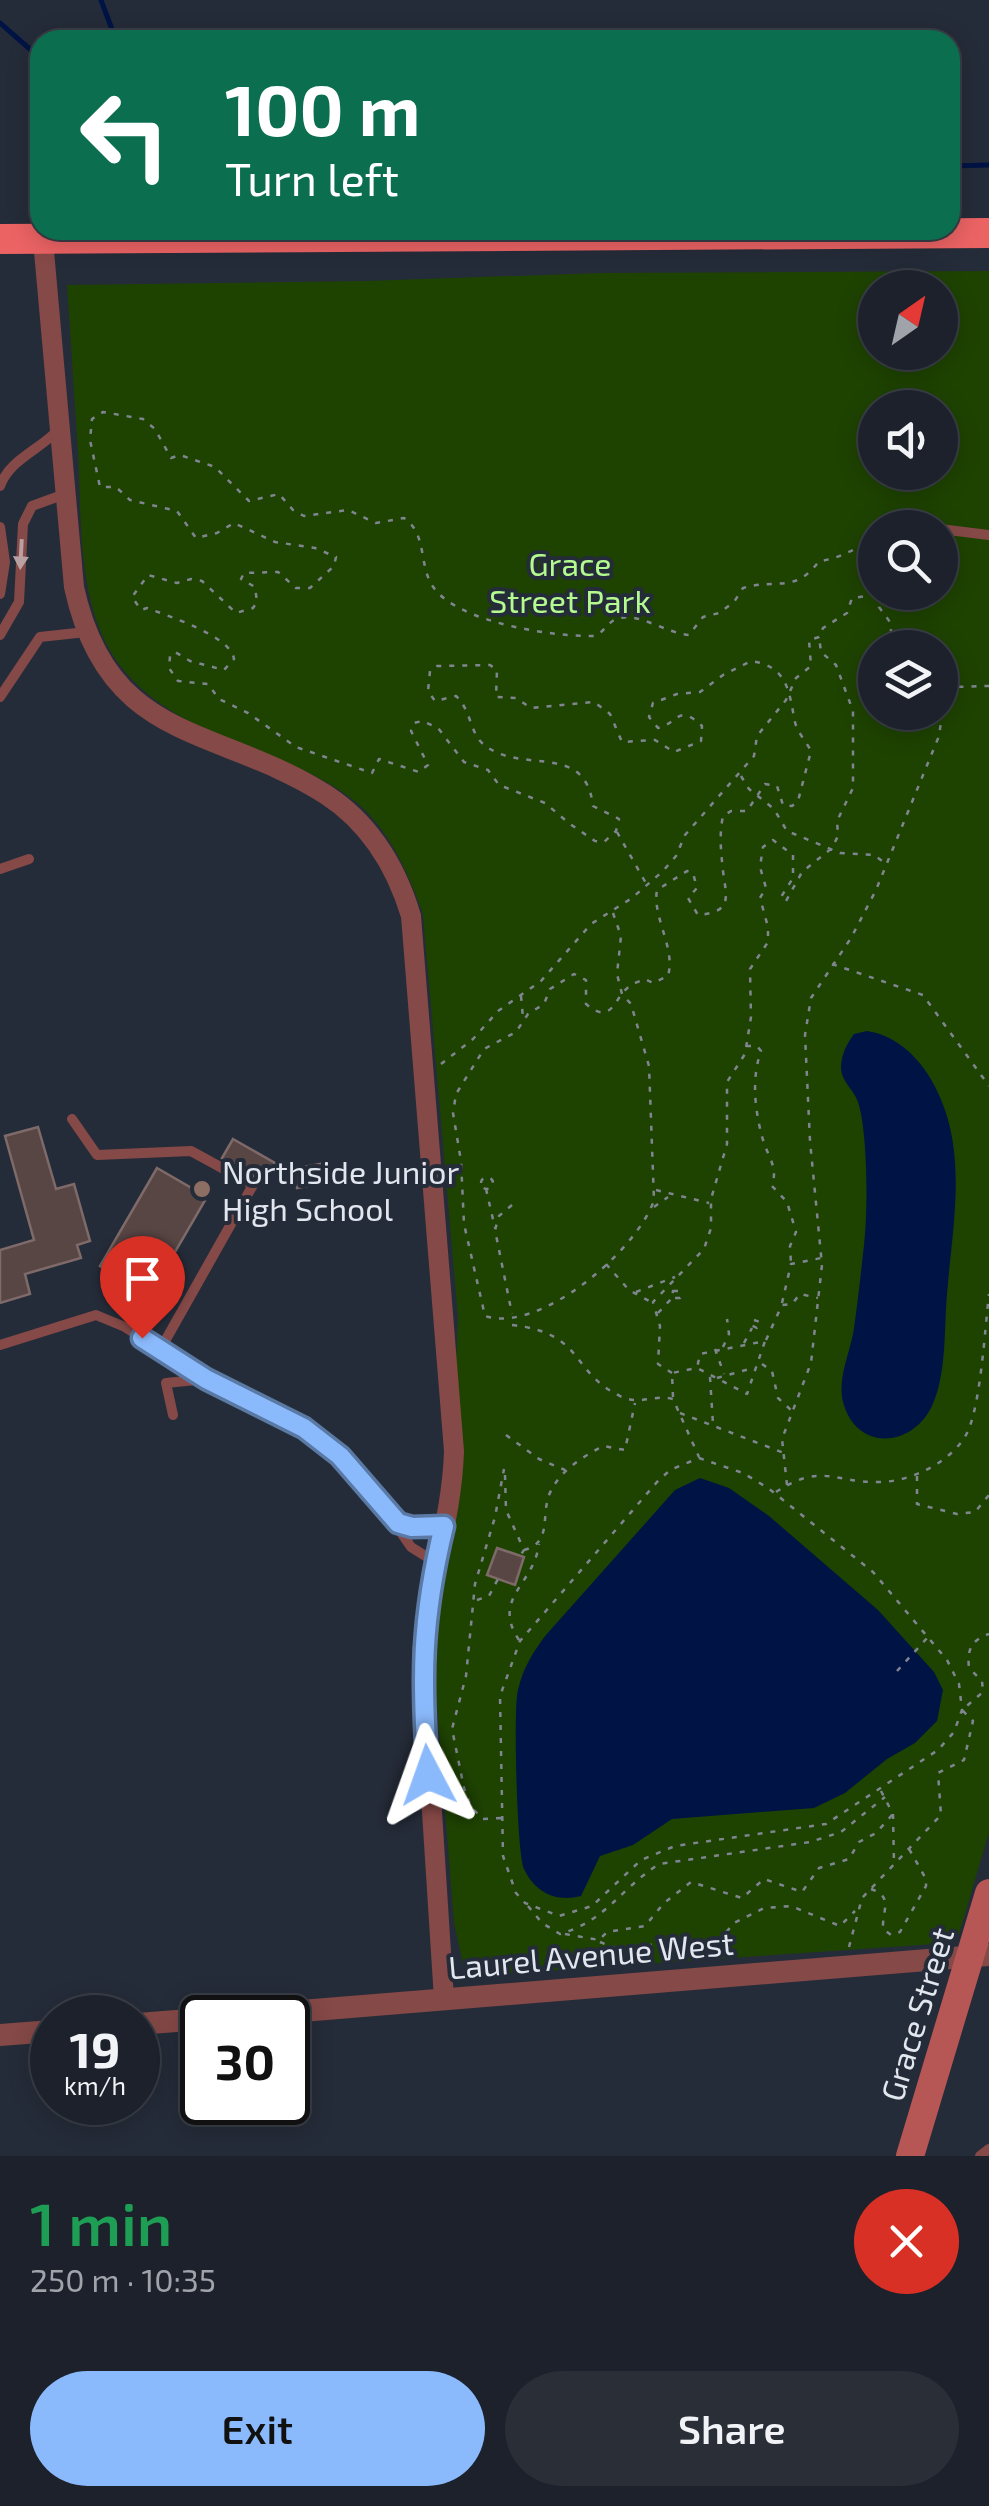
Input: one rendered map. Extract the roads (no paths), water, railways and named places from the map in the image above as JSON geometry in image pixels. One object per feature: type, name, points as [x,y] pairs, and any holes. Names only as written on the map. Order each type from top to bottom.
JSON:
[{"type":"highway","points":[[960,234],[989,234]]},
{"type":"highway","points":[[0,239],[30,240]]},
{"type":"main road","name":"Grace Street","points":[[910,2156],[980,1956],[989,1893]]},
{"type":"street","points":[[42,240],[74,588],[86,632],[122,686],[159,719],[314,788],[347,811],[381,848],[402,886],[411,916],[454,1451],[444,1526],[426,1604],[422,1697],[444,1999]]},
{"type":"street","name":"Laurel Avenue West","points":[[310,2010],[980,1956]]},
{"type":"street","points":[[0,2035],[30,2033]]},
{"type":"lane","points":[[0,486],[13,464],[43,446],[59,428]]},
{"type":"lane","points":[[0,635],[19,602],[23,524],[32,506],[64,494]]},
{"type":"lane","points":[[0,527],[6,562],[0,594]]},
{"type":"lane","points":[[958,531],[989,534]]},
{"type":"lane","points":[[0,697],[40,637],[86,632]]},
{"type":"lane","points":[[0,869],[29,859]]},
{"type":"lane","points":[[72,1120],[97,1155],[191,1151],[254,1185],[160,1350]]},
{"type":"lane","points":[[0,1344],[96,1315],[125,1327],[206,1379],[304,1428],[340,1456],[398,1523],[411,1547],[435,1562]]},
{"type":"lane","points":[[172,1415],[166,1384],[206,1379]]},
{"type":"lane","points":[[398,1523],[412,1527],[444,1526]]},
{"type":"lane","points":[[980,2156],[989,2148]]},
{"type":"waterway","points":[[101,0],[112,30]]},
{"type":"waterway","points":[[0,23],[30,49]]},
{"type":"waterway","points":[[960,166],[989,165]]},
{"type":"place","name":"Northside Junior High School","points":[[202,1189]]},
{"type":"park label","name":"Grace Street Park","points":[[570,582]]}]
